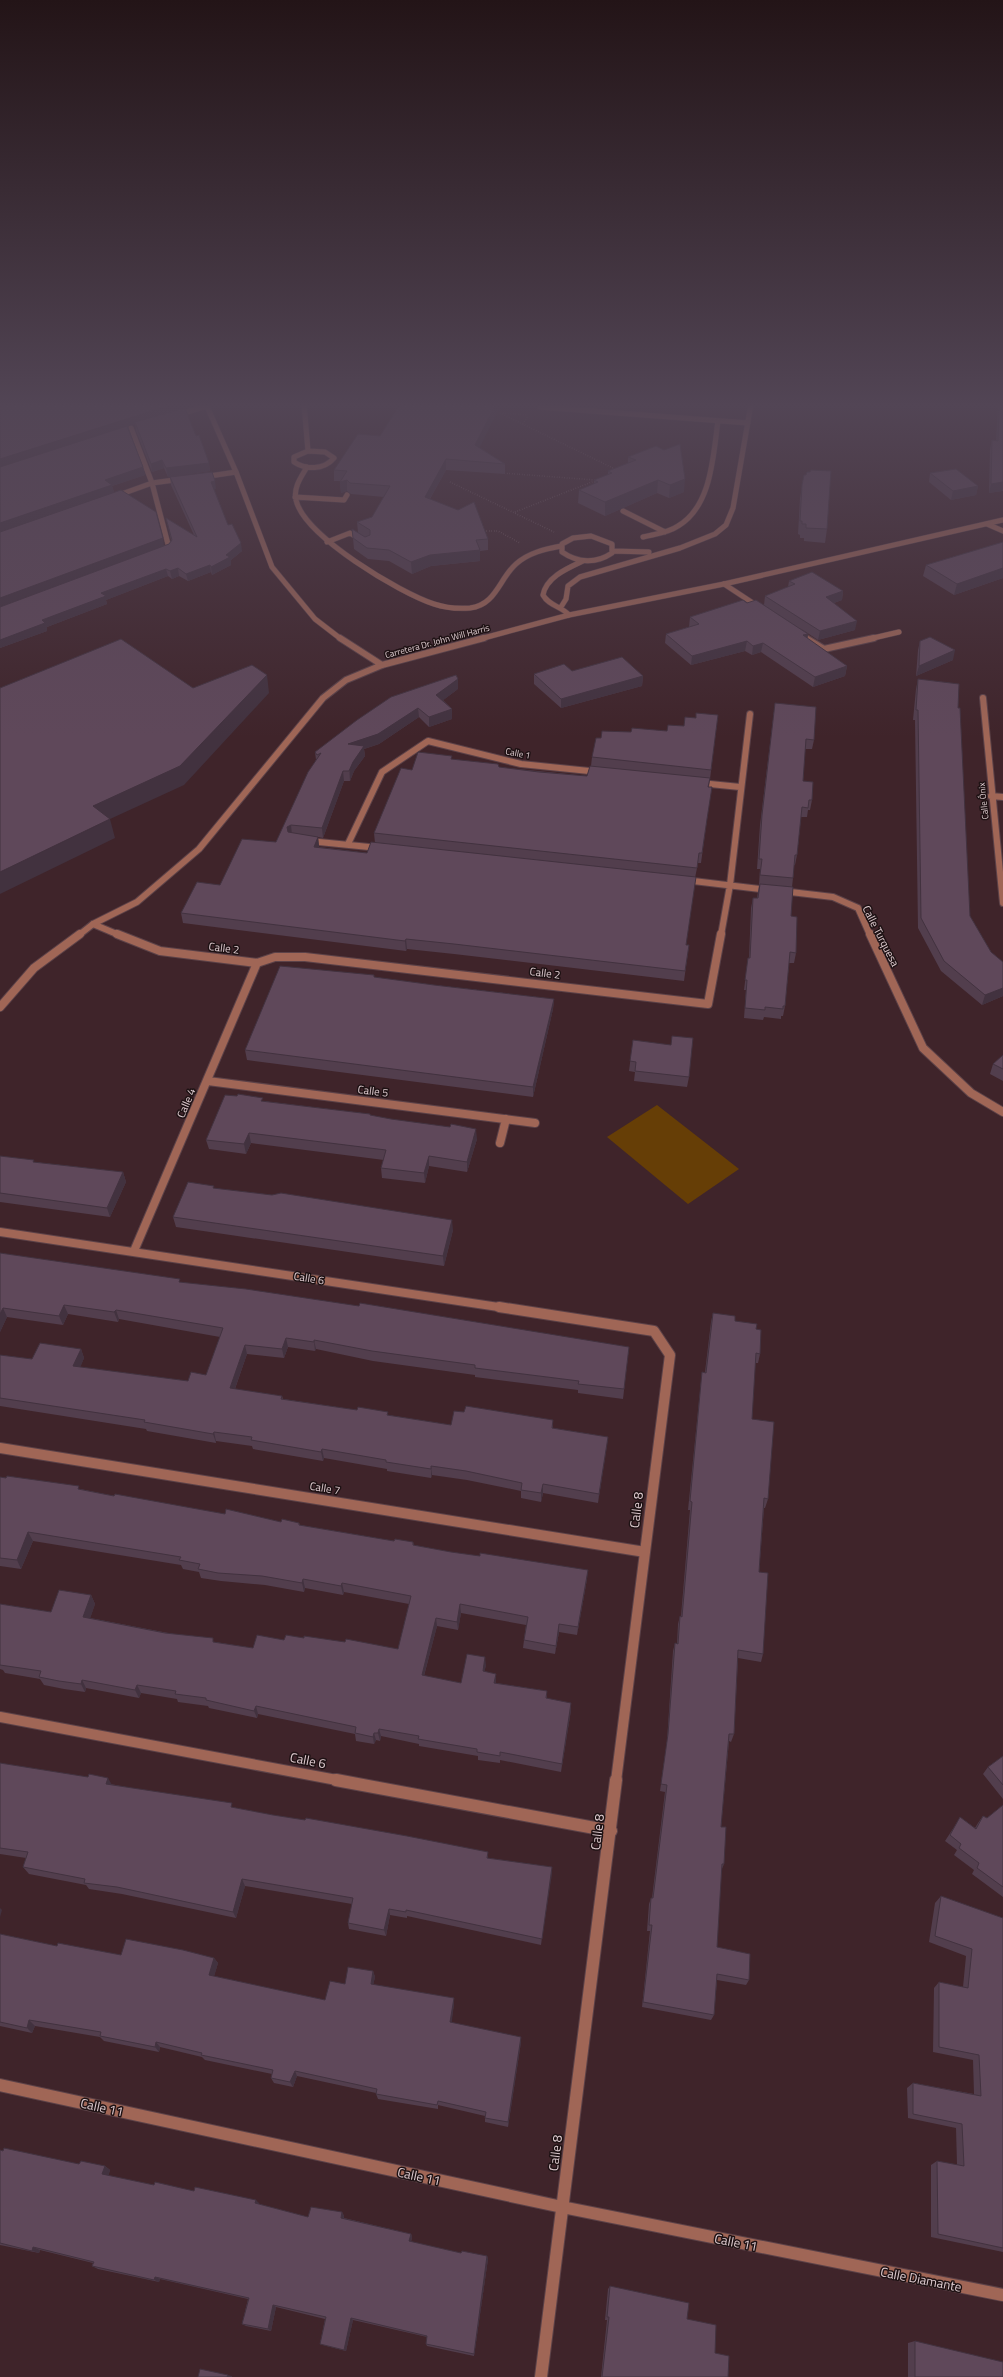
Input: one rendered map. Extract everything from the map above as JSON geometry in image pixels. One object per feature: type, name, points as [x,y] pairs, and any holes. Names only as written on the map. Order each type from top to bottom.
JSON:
[{"type":"street","points":[[154,554],[169,548],[160,515]]},
{"type":"street","points":[[252,515],[272,568],[284,585],[315,619],[353,648],[382,665]]},
{"type":"street","points":[[302,515],[314,532],[327,542],[407,591],[436,605],[453,609],[472,608],[486,604],[496,595],[513,567],[538,552],[561,546],[569,539],[582,536],[600,538],[612,544],[613,550],[608,556],[601,559],[583,560],[567,556],[562,552],[561,546]]},
{"type":"street","points":[[631,515],[665,532]]},
{"type":"street","points":[[643,537],[665,532],[685,522],[691,515]]},
{"type":"street","points":[[560,607],[566,599],[566,588],[576,579],[602,568],[662,552],[707,537],[720,530],[730,519],[731,515]]},
{"type":"street","name":"Carretera Dr. John Will Harris","points":[[0,1007],[34,968],[93,924],[136,902],[199,849],[323,698],[346,680],[382,665],[569,615],[724,584],[1003,520]]},
{"type":"street","points":[[987,524],[1003,531]]},
{"type":"street","points":[[327,542],[350,534],[368,544]]},
{"type":"street","points":[[613,550],[662,552]]},
{"type":"street","points":[[569,615],[560,607],[544,600],[544,591],[546,585],[556,576],[583,560]]},
{"type":"street","points":[[724,584],[764,610]]},
{"type":"street","points":[[790,628],[824,649],[899,632]]},
{"type":"street","name":"Calle Ónix","points":[[984,698],[991,796],[1003,903]]},
{"type":"street","name":"Calle 2","points":[[93,924],[160,951],[258,963],[275,957],[304,957],[708,1004],[730,885],[740,787],[750,714]]},
{"type":"street","name":"Calle 1","points":[[348,844],[382,772],[428,741],[521,764],[607,773]]},
{"type":"street","points":[[693,782],[740,787]]},
{"type":"street","points":[[991,796],[1003,797]]},
{"type":"street","points":[[300,840],[387,848]]},
{"type":"street","name":"Calle Turquesa","points":[[675,880],[833,897],[858,908],[923,1048],[971,1093],[1003,1112]]},
{"type":"street","name":"Calle 4","points":[[134,1251],[258,963]]},
{"type":"street","name":"Calle 5","points":[[208,1081],[535,1123]]},
{"type":"street","points":[[500,1143],[506,1119]]},
{"type":"street","name":"Calle 6","points":[[0,1232],[618,1325]]},
{"type":"street","name":"Calle 8","points":[[541,2377],[670,1355],[654,1331],[618,1325]]},
{"type":"street","name":"Calle 7","points":[[0,1448],[645,1552]]},
{"type":"street","name":"Calle 6","points":[[0,1717],[611,1832]]},
{"type":"street","name":"Calle 11","points":[[0,2085],[562,2207],[838,2262]]},
{"type":"street","name":"Calle Diamante","points":[[838,2262],[1003,2295]]},
{"type":"path","points":[[521,515],[569,539]]},
{"type":"path","points":[[481,531],[498,531],[538,552]]},
{"type":"shaded area","points":[[657,1105],[739,1169],[688,1204],[607,1137]]},
{"type":"building","points":[[0,515],[24,515],[0,523]]},
{"type":"building","points":[[49,515],[157,515],[163,538],[0,598],[0,532]]},
{"type":"building","points":[[187,515],[224,515],[228,525],[232,524],[241,543],[226,555],[230,557],[211,567],[210,565],[186,574],[178,568],[170,571],[166,569],[101,593],[106,596],[42,620],[45,623],[0,640],[0,607],[169,544],[172,540],[166,518],[197,537]]},
{"type":"building","points":[[373,515],[479,515],[488,539],[476,540],[480,550],[430,555],[411,562],[389,550],[367,548],[353,538],[352,529],[365,537],[370,535],[370,530],[357,522],[372,517]]},
{"type":"building","points":[[800,515],[828,515],[827,529],[806,528],[806,524],[802,524],[802,521],[800,521]]},
{"type":"building","points":[[1003,542],[1003,568],[957,584],[926,565]]},
{"type":"building","points":[[812,572],[843,591],[826,597],[857,621],[820,631],[765,596],[795,584],[789,581]]},
{"type":"building","points":[[743,600],[747,603],[756,600],[808,634],[803,635],[847,666],[815,677],[763,643],[753,646],[747,641],[692,656],[666,634],[699,624],[690,617]]},
{"type":"building","points":[[930,637],[955,650],[919,666],[920,641]]},
{"type":"building","points":[[121,639],[193,688],[252,665],[267,675],[180,766],[93,806],[110,819],[0,872],[0,688]]},
{"type":"building","points":[[622,657],[643,676],[561,699],[534,674],[564,664],[572,671]]},
{"type":"building","points":[[456,675],[458,679],[436,695],[452,709],[429,717],[418,708],[378,734],[348,744],[364,746],[353,762],[349,771],[343,771],[322,828],[291,825],[287,827],[288,832],[318,837],[314,847],[367,853],[371,842],[696,877],[686,945],[689,945],[685,971],[454,944],[406,939],[405,941],[181,913],[197,882],[220,885],[242,839],[276,842],[308,772],[321,753],[317,755],[315,752],[357,720],[391,697]]},
{"type":"building","points":[[918,679],[959,684],[958,708],[960,708],[970,916],[991,952],[1003,962],[1003,988],[985,995],[944,961],[921,918],[918,710],[916,710]]},
{"type":"building","points":[[775,703],[816,707],[814,740],[806,739],[803,781],[813,782],[812,800],[809,800],[808,808],[802,807],[793,878],[760,875],[762,859],[759,859],[762,815]]},
{"type":"building","points":[[696,713],[718,715],[711,770],[592,757],[596,738],[601,738],[602,731],[631,732],[632,728],[667,731],[668,725],[684,726],[685,717],[696,718]]},
{"type":"building","points":[[418,752],[452,756],[451,759],[498,764],[499,767],[539,772],[587,776],[590,766],[710,778],[708,787],[712,787],[702,853],[699,853],[697,868],[374,833],[401,768],[412,770]]},
{"type":"building","points":[[760,884],[793,887],[791,916],[797,917],[796,953],[790,952],[785,1006],[783,1006],[783,1009],[765,1007],[765,1010],[745,1008],[747,980],[745,980],[748,958],[750,958],[753,898],[758,898]]},
{"type":"building","points":[[280,966],[374,975],[374,977],[434,985],[554,999],[533,1087],[245,1050]]},
{"type":"building","points":[[672,1036],[693,1038],[689,1077],[635,1071],[636,1062],[630,1061],[633,1040],[671,1045]]},
{"type":"building","points":[[1003,1055],[1003,1069],[993,1064]]},
{"type":"building","points":[[238,1094],[263,1098],[261,1101],[370,1114],[391,1119],[450,1127],[451,1124],[476,1129],[467,1162],[429,1156],[424,1173],[381,1168],[386,1150],[249,1133],[244,1144],[206,1140],[225,1095],[237,1096]]},
{"type":"building","points":[[0,1156],[34,1160],[33,1162],[123,1172],[107,1208],[0,1193]]},
{"type":"building","points":[[188,1182],[214,1186],[213,1188],[272,1195],[281,1193],[452,1220],[443,1256],[173,1217]]},
{"type":"building","points":[[0,1253],[180,1279],[179,1282],[246,1289],[359,1306],[360,1303],[629,1347],[624,1389],[578,1384],[579,1381],[475,1368],[475,1365],[372,1351],[314,1340],[314,1342],[286,1338],[282,1349],[245,1345],[230,1388],[282,1396],[281,1399],[357,1410],[358,1407],[388,1412],[387,1415],[451,1425],[454,1411],[464,1412],[466,1406],[553,1420],[552,1428],[608,1437],[599,1494],[543,1484],[541,1493],[521,1490],[522,1483],[466,1471],[431,1466],[431,1469],[386,1462],[386,1460],[322,1449],[321,1452],[251,1440],[252,1437],[214,1432],[213,1434],[144,1422],[145,1420],[0,1398],[0,1355],[32,1359],[40,1343],[81,1349],[73,1366],[188,1381],[191,1372],[206,1375],[223,1328],[116,1310],[114,1312],[64,1305],[59,1316],[3,1308],[0,1314]]},
{"type":"building","points":[[713,1313],[735,1316],[735,1321],[757,1324],[756,1329],[761,1330],[760,1354],[756,1353],[752,1419],[774,1422],[768,1499],[764,1498],[759,1572],[768,1573],[763,1654],[738,1650],[734,1734],[729,1734],[721,1827],[726,1827],[724,1864],[722,1864],[717,1947],[750,1954],[749,1980],[717,1974],[714,2015],[643,2002],[652,1925],[649,1925],[651,1898],[653,1898],[667,1785],[661,1784],[668,1734],[675,1643],[678,1644],[680,1616],[682,1617],[692,1502],[690,1501],[702,1372],[706,1373]]},
{"type":"building","points":[[7,1476],[79,1486],[78,1489],[114,1496],[115,1494],[225,1514],[226,1509],[281,1522],[282,1519],[299,1523],[299,1525],[394,1541],[395,1539],[413,1542],[413,1545],[451,1552],[480,1556],[480,1553],[588,1570],[578,1627],[559,1624],[556,1646],[524,1640],[528,1617],[460,1604],[457,1622],[436,1618],[422,1675],[461,1683],[467,1654],[485,1657],[483,1671],[496,1674],[494,1683],[547,1691],[546,1698],[571,1703],[562,1764],[500,1752],[500,1756],[477,1752],[477,1749],[418,1739],[419,1736],[379,1729],[378,1733],[374,1733],[373,1737],[355,1733],[356,1727],[256,1706],[254,1711],[206,1700],[206,1698],[175,1694],[176,1691],[137,1685],[135,1690],[82,1680],[81,1684],[59,1681],[39,1677],[41,1671],[0,1665],[0,1604],[51,1612],[59,1590],[91,1595],[83,1617],[165,1633],[213,1638],[213,1642],[253,1648],[257,1635],[284,1640],[286,1635],[345,1642],[346,1639],[398,1649],[411,1596],[342,1583],[341,1586],[303,1579],[302,1583],[262,1576],[218,1573],[198,1569],[200,1564],[179,1560],[181,1557],[28,1532],[17,1560],[0,1558],[0,1477],[6,1478]]},
{"type":"building","points":[[1003,1756],[1003,1785],[988,1767]]},
{"type":"building","points":[[0,1763],[88,1777],[89,1774],[108,1778],[106,1784],[232,1803],[231,1807],[305,1820],[306,1818],[407,1836],[488,1852],[487,1858],[552,1867],[542,1939],[406,1910],[406,1912],[389,1909],[384,1930],[348,1923],[353,1898],[242,1879],[233,1912],[117,1887],[84,1883],[85,1879],[23,1867],[28,1852],[0,1848]]},
{"type":"building","points":[[1003,1805],[1003,1887],[977,1868],[979,1863],[959,1848],[961,1844],[950,1835],[960,1817],[976,1829],[983,1816],[987,1818]]},
{"type":"building","points":[[941,1896],[1003,1918],[1003,2248],[938,2234],[937,2161],[964,2166],[962,2124],[913,2114],[913,2083],[981,2096],[979,2055],[939,2047],[939,1982],[968,1988],[972,1949],[935,1936]]},
{"type":"building","points":[[0,1934],[57,1946],[58,1943],[121,1955],[126,1939],[183,1950],[214,1958],[209,1975],[325,2000],[330,1981],[345,1984],[348,1967],[373,1971],[371,1984],[454,1998],[450,2022],[521,2037],[508,2122],[485,2118],[486,2112],[438,2101],[437,2105],[376,2094],[377,2089],[295,2071],[290,2082],[271,2078],[273,2070],[201,2055],[202,2053],[156,2042],[155,2047],[100,2036],[101,2032],[29,2020],[27,2028],[0,2022]]},
{"type":"building","points":[[4,2148],[79,2164],[81,2161],[105,2166],[102,2174],[154,2185],[155,2182],[194,2191],[195,2187],[256,2200],[255,2203],[308,2217],[311,2207],[342,2212],[341,2218],[411,2234],[409,2241],[461,2253],[462,2251],[487,2256],[474,2354],[426,2344],[427,2336],[351,2318],[344,2350],[320,2344],[326,2317],[273,2305],[268,2329],[242,2324],[249,2298],[155,2277],[154,2280],[92,2266],[94,2262],[33,2247],[32,2251],[0,2243],[0,2150],[3,2151]]},
{"type":"building","points":[[610,2286],[689,2303],[687,2319],[716,2325],[715,2353],[729,2356],[728,2377],[602,2377],[609,2317],[607,2317]]},
{"type":"building","points":[[915,2341],[1003,2362],[1003,2377],[915,2377]]},
{"type":"building","points":[[200,2369],[228,2375],[227,2377],[198,2377]]}]
